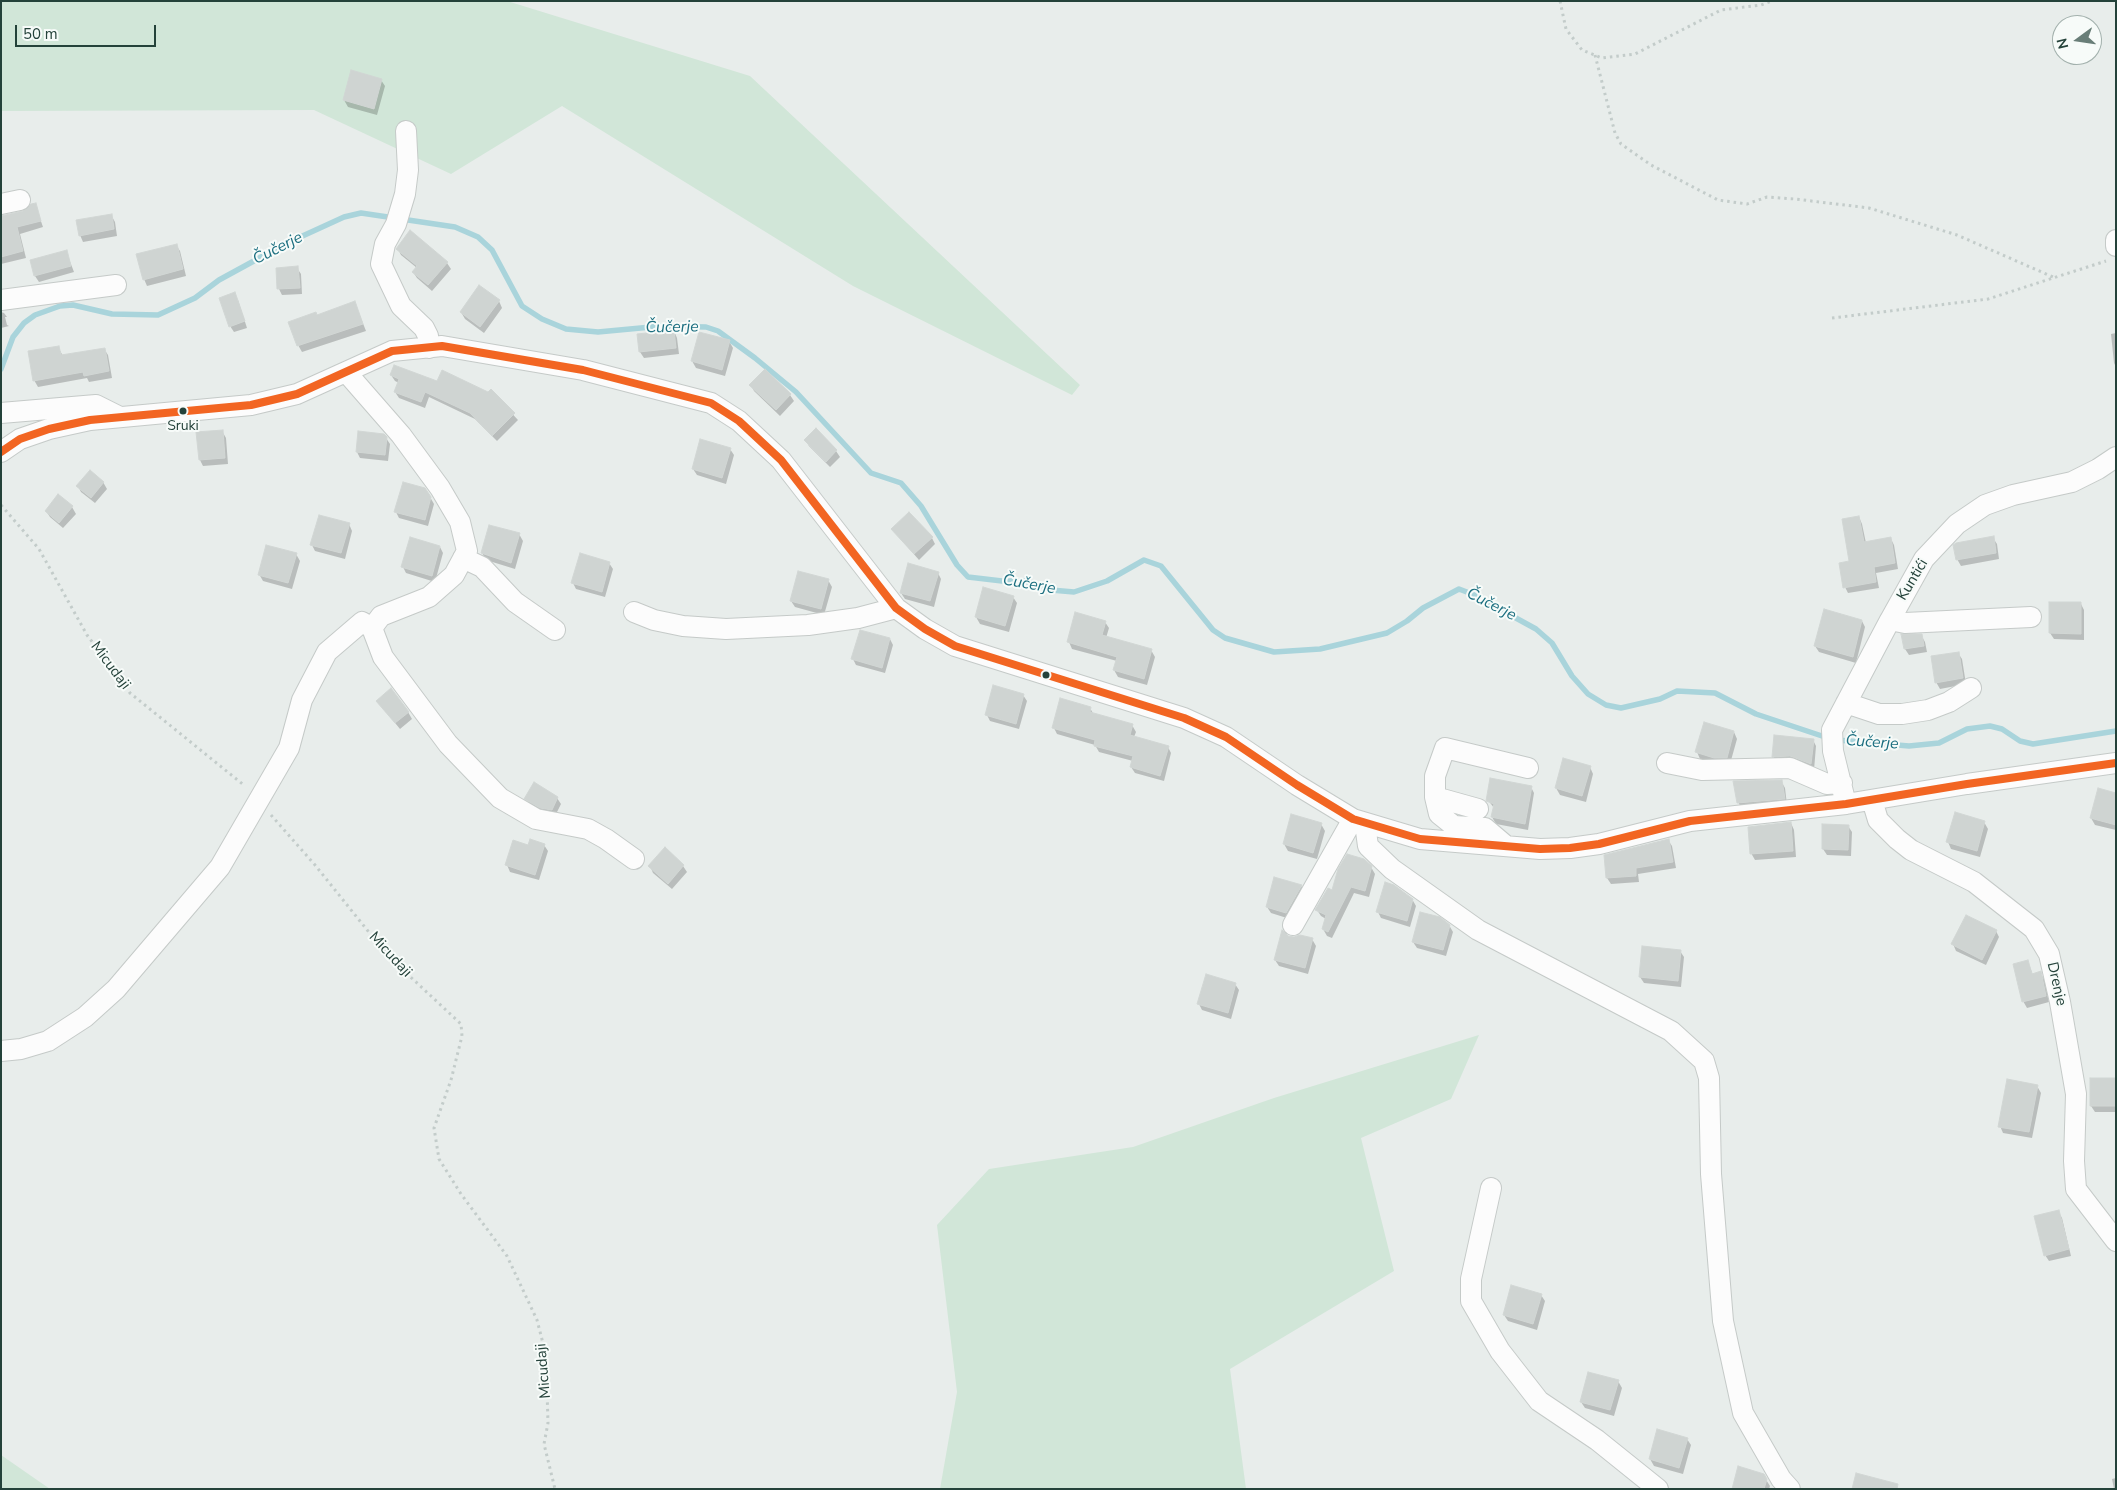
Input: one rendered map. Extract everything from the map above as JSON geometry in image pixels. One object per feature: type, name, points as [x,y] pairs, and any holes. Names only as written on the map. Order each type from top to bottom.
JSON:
[{"type":"street","points":[[406,131],[408,170],[405,194],[396,224],[385,244],[381,264],[401,306],[424,328],[428,336],[429,348]]},
{"type":"street","points":[[2112,253],[2116,240]]},
{"type":"street","points":[[1,300],[116,284]]},
{"type":"street","points":[[1,452],[20,439],[49,429],[90,420],[251,405],[297,394],[392,351],[442,346],[583,370],[711,403],[740,421],[781,460],[896,608],[924,628],[954,646],[1184,718],[1226,736],[1297,785],[1359,822],[1420,839],[1540,849],[1599,844],[1690,821],[1846,804],[1967,784],[2116,764]]},
{"type":"street","points":[[346,372],[401,435],[460,522],[467,551],[454,575],[429,597],[381,616],[372,628]]},
{"type":"street","points":[[1,413],[96,405],[118,416]]},
{"type":"street","name":"Kuntići","points":[[1846,804],[1833,750],[1832,730],[1924,559],[1957,524],[1985,505],[2013,495],[2072,482],[2098,469],[2116,457]]},
{"type":"street","points":[[463,558],[482,567],[515,602],[555,630]]},
{"type":"street","points":[[634,612],[654,620],[683,626],[726,629],[808,625],[858,618],[896,608]]},
{"type":"street","points":[[1890,620],[1906,623],[2031,617]]},
{"type":"street","points":[[1,1051],[21,1049],[48,1041],[85,1016],[116,989],[220,867],[289,748],[302,700],[327,652],[362,622],[372,628],[383,658],[448,744],[500,798],[536,819],[588,829],[634,859]]},
{"type":"street","points":[[1846,703],[1879,714],[1902,714],[1928,710],[1949,702],[1971,688]]},
{"type":"street","points":[[1505,845],[1485,828],[1454,826],[1439,814],[1434,797],[1435,776],[1445,748],[1528,768]]},
{"type":"street","points":[[1667,763],[1702,770],[1790,768],[1827,784],[1842,783]]},
{"type":"street","points":[[1434,797],[1478,809]]},
{"type":"street","name":"Drenje","points":[[1872,800],[1878,820],[1897,839],[1911,850],[1974,882],[2034,929],[2049,954],[2060,1002],[2076,1094],[2074,1162],[2076,1189],[2116,1241]]},
{"type":"street","points":[[1293,925],[1359,822]]},
{"type":"street","points":[[1359,822],[1368,846],[1392,869],[1478,930],[1671,1031],[1704,1061],[1709,1078],[1711,1174],[1723,1321],[1743,1413],[1781,1479],[1790,1489]]},
{"type":"street","points":[[1491,1188],[1472,1279],[1471,1301],[1500,1351],[1539,1401],[1597,1440],[1658,1489]]},
{"type":"path","points":[[1560,1],[1566,29],[1582,50],[1602,58],[1635,54],[1721,10],[1761,5],[1772,1]]},
{"type":"path","points":[[1595,55],[1615,133],[1621,144],[1651,165],[1718,200],[1747,204],[1767,197],[1795,198],[1870,208],[1957,235],[2053,277]]},
{"type":"path","points":[[1832,318],[1988,298],[2053,277],[2112,253]]},
{"type":"path","name":"Micudaji","points":[[1,505],[38,549],[87,635],[130,693],[242,783],[315,865],[388,956],[461,1024],[462,1036],[452,1080],[434,1128],[439,1159],[461,1194],[507,1256],[538,1320],[546,1355],[548,1423],[544,1444],[555,1489]]},
{"type":"green space","points":[[1,1],[507,1],[750,76],[1080,385],[1072,395],[853,286],[562,106],[451,174],[314,110],[1,111]]},
{"type":"green space","points":[[1479,1035],[1451,1099],[1361,1138],[1394,1271],[1230,1369],[1246,1489],[940,1489],[957,1392],[937,1225],[989,1169],[1133,1147],[1274,1098]]},
{"type":"green space","points":[[1,1455],[50,1489],[1,1489]]},
{"type":"building","points":[[351,70],[382,79],[374,109],[343,100]]},
{"type":"building","points":[[36,203],[41,221],[17,227],[23,251],[1,257],[1,216],[23,211],[31,204]]},
{"type":"building","points":[[112,214],[114,229],[79,236],[76,220]]},
{"type":"building","points":[[410,230],[448,262],[428,285],[412,272],[417,266],[396,249]]},
{"type":"building","points":[[177,244],[183,269],[143,280],[136,254]]},
{"type":"building","points":[[67,250],[71,266],[34,276],[30,260]]},
{"type":"building","points":[[298,266],[300,288],[277,289],[276,268]]},
{"type":"building","points":[[479,285],[500,300],[480,327],[460,312]]},
{"type":"building","points":[[235,292],[245,321],[229,327],[219,298]]},
{"type":"building","points":[[355,301],[363,324],[297,346],[288,322],[316,312],[317,315]]},
{"type":"building","points":[[674,330],[676,348],[639,352],[637,334]]},
{"type":"building","points":[[699,332],[730,340],[722,370],[691,361]]},
{"type":"building","points":[[59,346],[61,355],[105,348],[109,371],[84,376],[83,372],[33,381],[28,351]]},
{"type":"building","points":[[394,365],[437,381],[442,370],[488,392],[491,389],[515,413],[492,436],[470,413],[425,392],[421,402],[394,392],[399,379],[390,375]]},
{"type":"building","points":[[765,369],[791,394],[776,410],[749,385]]},
{"type":"building","points":[[816,428],[837,450],[826,462],[804,440]]},
{"type":"building","points":[[223,430],[225,458],[199,460],[196,432]]},
{"type":"building","points":[[358,431],[384,434],[387,437],[385,455],[356,452]]},
{"type":"building","points":[[700,439],[731,448],[722,478],[692,469]]},
{"type":"building","points":[[90,470],[104,482],[91,498],[76,486]]},
{"type":"building","points":[[403,482],[425,488],[431,497],[425,520],[394,512]]},
{"type":"building","points":[[58,494],[73,506],[59,523],[45,511]]},
{"type":"building","points":[[909,512],[933,537],[914,554],[891,529]]},
{"type":"building","points":[[319,515],[350,523],[341,553],[310,545]]},
{"type":"building","points":[[1859,516],[1864,542],[1891,537],[1895,563],[1874,567],[1876,582],[1843,588],[1839,563],[1849,561],[1842,519]]},
{"type":"building","points":[[489,525],[520,533],[511,563],[481,553]]},
{"type":"building","points":[[1994,536],[1996,553],[1956,560],[1953,545],[1956,543]]},
{"type":"building","points":[[410,537],[440,546],[432,576],[401,567]]},
{"type":"building","points":[[266,545],[297,553],[288,583],[258,575]]},
{"type":"building","points":[[580,553],[610,562],[602,592],[571,583]]},
{"type":"building","points":[[908,563],[939,572],[930,601],[900,593]]},
{"type":"building","points":[[798,571],[829,579],[821,609],[790,601]]},
{"type":"building","points":[[983,587],[1014,596],[1005,626],[975,617]]},
{"type":"building","points":[[2049,602],[2081,602],[2081,634],[2049,633]]},
{"type":"building","points":[[1824,609],[1862,620],[1853,657],[1814,646]]},
{"type":"building","points":[[1075,612],[1106,621],[1102,635],[1152,649],[1144,679],[1113,670],[1117,657],[1067,642]]},
{"type":"building","points":[[860,630],[890,638],[882,668],[851,659]]},
{"type":"building","points":[[1901,634],[1922,634],[1924,646],[1904,649]]},
{"type":"building","points":[[1959,652],[1963,678],[1935,683],[1931,656]]},
{"type":"building","points":[[993,685],[1024,694],[1016,724],[985,715]]},
{"type":"building","points":[[391,688],[409,712],[395,723],[376,701]]},
{"type":"building","points":[[1060,698],[1091,707],[1090,712],[1133,724],[1130,735],[1169,746],[1160,776],[1130,767],[1133,756],[1094,746],[1095,740],[1052,728]]},
{"type":"building","points":[[1704,722],[1734,731],[1727,758],[1714,758],[1695,752]]},
{"type":"building","points":[[1774,735],[1814,739],[1811,764],[1790,756],[1772,757]]},
{"type":"building","points":[[1563,758],[1591,766],[1582,796],[1555,788]]},
{"type":"building","points":[[1490,778],[1532,786],[1525,824],[1491,817],[1494,804],[1486,801]]},
{"type":"building","points":[[1782,780],[1785,799],[1737,803],[1733,781]]},
{"type":"building","points":[[534,782],[558,797],[552,810],[540,808],[524,799]]},
{"type":"building","points":[[2098,788],[2116,793],[2116,825],[2090,818]]},
{"type":"building","points":[[1955,812],[1985,821],[1977,851],[1946,842]]},
{"type":"building","points":[[1291,814],[1322,823],[1313,853],[1283,844]]},
{"type":"building","points":[[1791,822],[1793,851],[1750,854],[1748,827]]},
{"type":"building","points":[[1822,824],[1849,825],[1848,850],[1822,849]]},
{"type":"building","points":[[530,839],[545,844],[535,875],[505,865],[513,840],[528,845]]},
{"type":"building","points":[[1669,839],[1673,862],[1636,868],[1636,876],[1606,878],[1604,855]]},
{"type":"building","points":[[665,847],[684,865],[668,884],[648,866]]},
{"type":"building","points":[[1347,854],[1364,859],[1372,866],[1365,891],[1351,887],[1328,932],[1322,929],[1326,915],[1315,910],[1328,888],[1332,890],[1338,869]]},
{"type":"building","points":[[1274,877],[1302,885],[1286,913],[1266,907]]},
{"type":"building","points":[[1385,882],[1394,885],[1413,899],[1407,921],[1376,912]]},
{"type":"building","points":[[1420,912],[1440,917],[1450,925],[1443,950],[1412,942]]},
{"type":"building","points":[[1966,915],[1997,930],[1982,960],[1951,944]]},
{"type":"building","points":[[1282,930],[1288,936],[1300,935],[1313,938],[1305,968],[1274,960]]},
{"type":"building","points":[[1642,946],[1681,950],[1678,981],[1639,977]]},
{"type":"building","points":[[2028,960],[2032,974],[2041,971],[2046,996],[2022,1002],[2013,964]]},
{"type":"building","points":[[1206,974],[1236,983],[1228,1013],[1197,1004]]},
{"type":"building","points":[[2090,1078],[2116,1078],[2116,1106],[2090,1106]]},
{"type":"building","points":[[2007,1079],[2038,1085],[2029,1132],[1998,1127]]},
{"type":"building","points":[[2059,1210],[2069,1249],[2044,1256],[2034,1216]]},
{"type":"building","points":[[1511,1285],[1542,1294],[1533,1324],[1503,1315]]},
{"type":"building","points":[[1588,1372],[1619,1380],[1610,1410],[1580,1402]]},
{"type":"building","points":[[1657,1429],[1688,1438],[1679,1468],[1649,1459]]},
{"type":"building","points":[[1738,1466],[1764,1474],[1767,1479],[1764,1489],[1732,1489]]},
{"type":"building","points":[[1856,1473],[1898,1484],[1897,1489],[1852,1489]]},
{"type":"waterway","name":"Čučerje","points":[[1,369],[13,337],[24,323],[35,315],[60,306],[73,305],[112,314],[158,315],[195,298],[219,280],[285,244],[344,217],[361,213],[455,227],[478,237],[492,250],[522,306],[542,319],[566,329],[598,332],[662,326],[706,327],[718,331],[755,358],[796,392],[871,473],[901,483],[921,506],[957,565],[968,577],[1002,581],[1025,581],[1051,590],[1074,592],[1107,581],[1144,560],[1161,566],[1213,630],[1225,638],[1274,652],[1320,649],[1387,633],[1407,621],[1423,608],[1459,589],[1472,594],[1536,629],[1552,643],[1572,676],[1588,694],[1606,705],[1621,708],[1660,699],[1677,691],[1715,693],[1756,714],[1828,738]]},
{"type":"waterway","name":"Čučerje","points":[[1837,740],[1909,746],[1939,743],[1967,729],[1990,726],[2002,729],[2020,741],[2033,744],[2116,731]]},
{"type":"transit line","points":[[1,452],[20,439],[49,429],[90,420],[251,405],[297,394],[392,351],[442,346],[583,370],[711,403],[739,421],[781,460],[896,608],[925,629],[955,646],[1184,718],[1226,737],[1297,785],[1353,819],[1420,839],[1540,849],[1570,848],[1599,844],[1690,821],[1846,804],[1967,784],[2116,763]]},
{"type":"place","name":"Sruki","points":[[183,411]]}]
